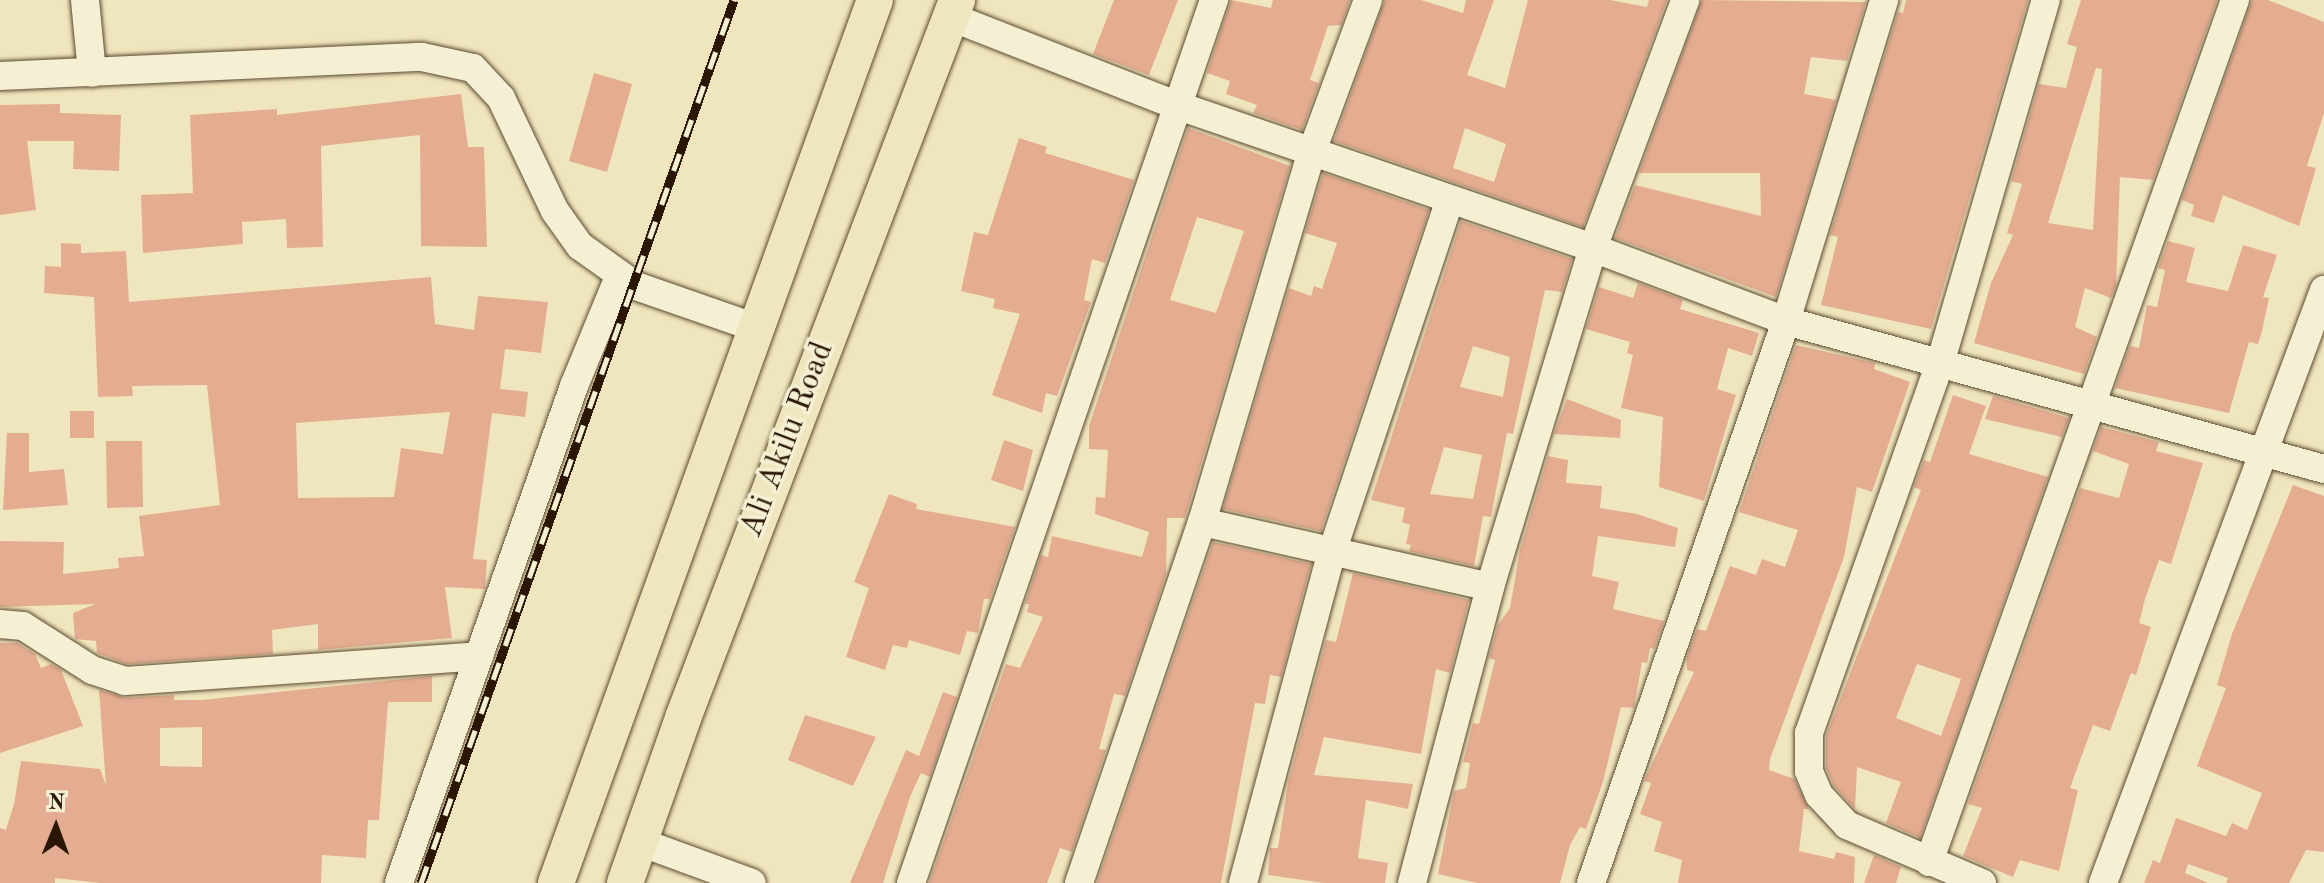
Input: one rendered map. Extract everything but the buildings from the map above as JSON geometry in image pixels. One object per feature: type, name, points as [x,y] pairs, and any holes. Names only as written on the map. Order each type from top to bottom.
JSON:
[{"type":"main road","points":[[556,883],[754,327],[875,0]]},
{"type":"main road","name":"Ali Akilu Road","points":[[625,883],[637,841],[954,8]]},
{"type":"street","points":[[85,0],[92,73]]},
{"type":"street","points":[[911,883],[1049,491],[1176,105],[1214,0]]},
{"type":"street","points":[[1079,883],[1202,522],[1311,154],[1368,0]]},
{"type":"street","points":[[1412,883],[1490,587],[1593,248],[1685,0]]},
{"type":"street","points":[[1591,883],[1786,321],[1884,0]]},
{"type":"street","points":[[1982,883],[1847,825],[1819,795],[1809,771],[1809,733],[1940,364],[2046,0]]},
{"type":"street","points":[[1929,862],[2088,404],[2235,0]]},
{"type":"street","points":[[954,8],[1176,105],[1311,154],[1593,248],[1786,321],[2261,449],[2324,469]]},
{"type":"street","points":[[0,76],[422,57],[473,68],[501,98],[555,211],[580,246],[619,277],[754,327]]},
{"type":"street","points":[[1243,883],[1332,552],[1450,200]]},
{"type":"street","points":[[399,883],[574,386],[619,277]]},
{"type":"street","points":[[2103,883],[2261,449],[2324,290]]},
{"type":"street","points":[[1202,522],[1490,587]]},
{"type":"street","points":[[0,624],[23,626],[92,670],[125,681],[479,656]]},
{"type":"street","points":[[637,841],[752,883]]},
{"type":"railway","points":[[421,883],[734,0]]}]
